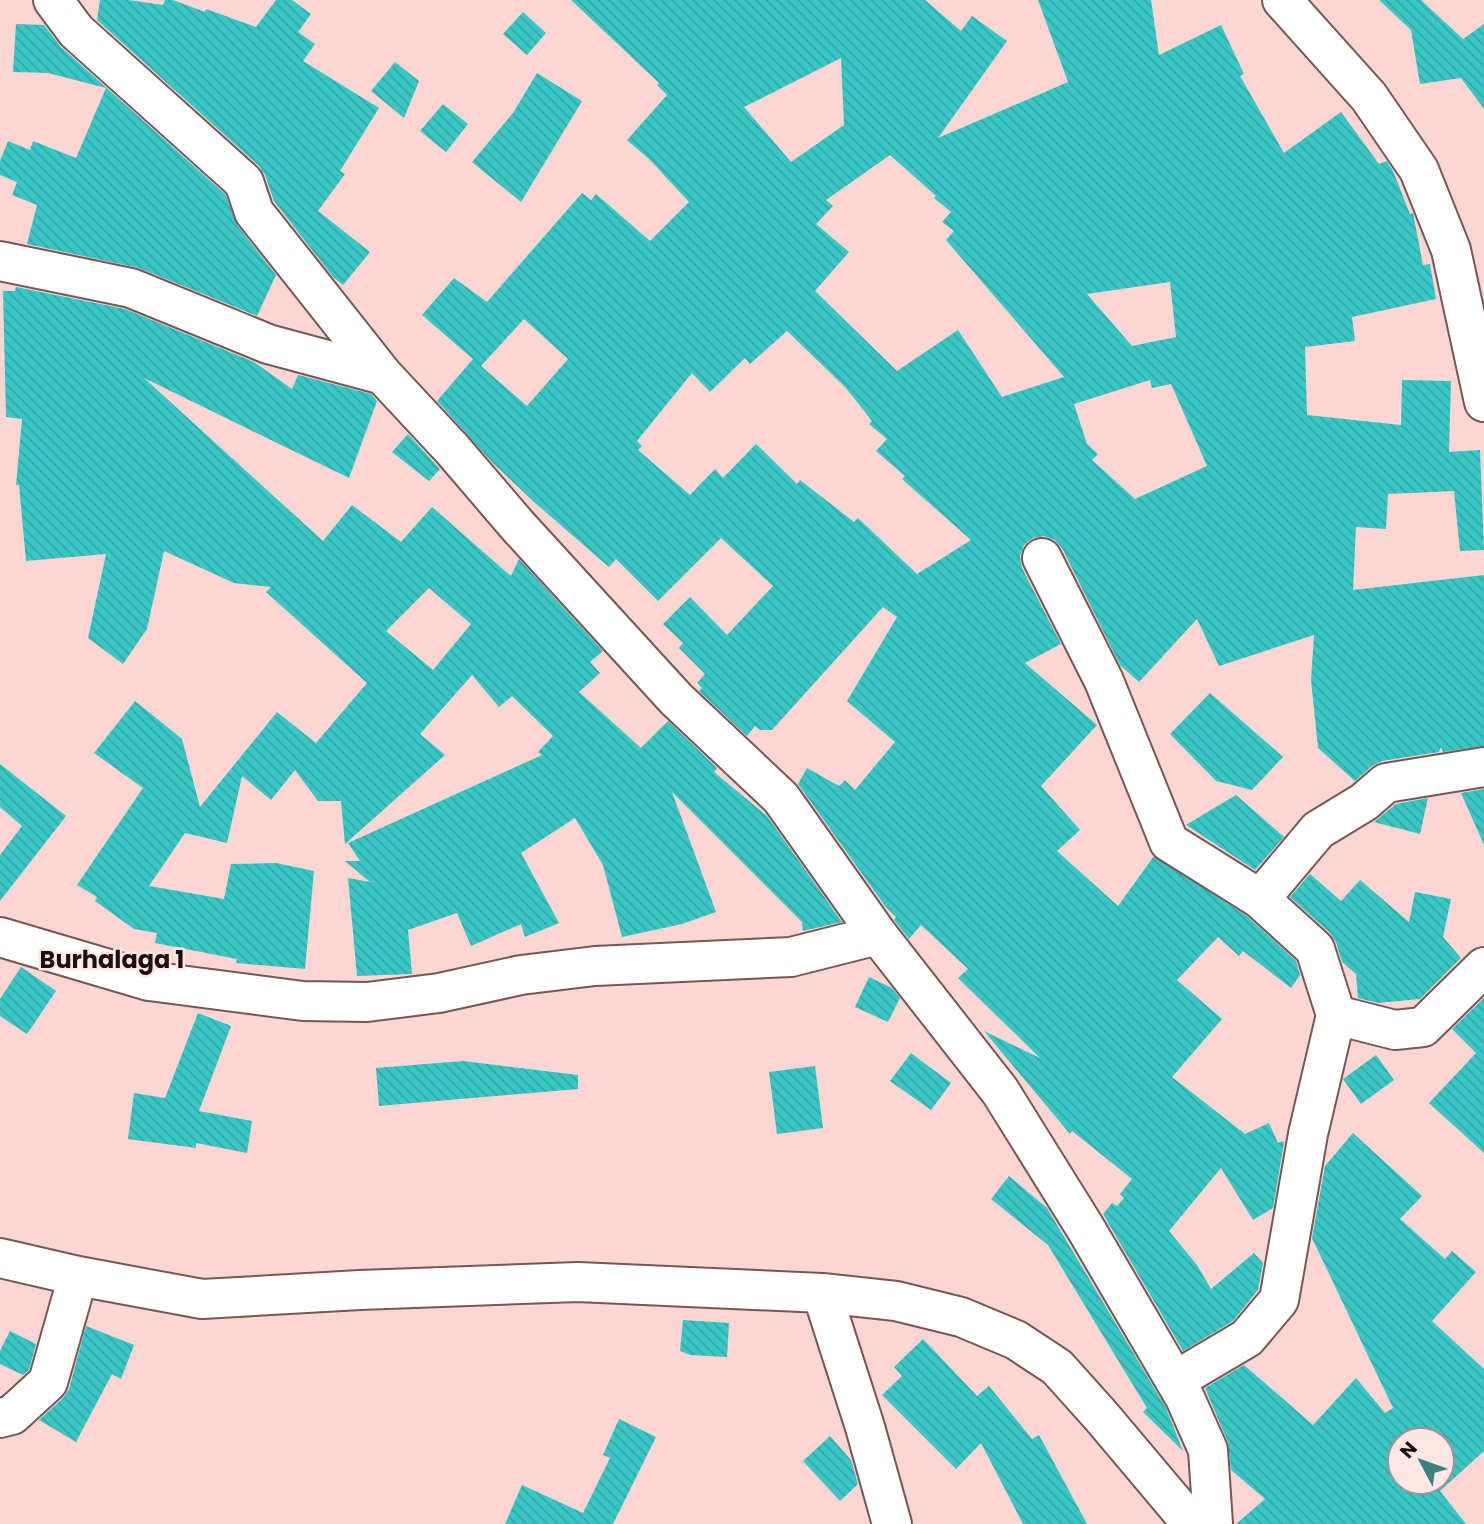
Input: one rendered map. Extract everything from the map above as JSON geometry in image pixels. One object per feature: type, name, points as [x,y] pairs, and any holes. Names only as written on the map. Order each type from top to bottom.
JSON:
[{"type":"street","points":[[52,0],[76,31],[244,182],[254,212],[383,375],[676,699],[781,798],[878,935],[1000,1091],[1177,1380],[1208,1450],[1213,1524]]},
{"type":"street","points":[[1282,0],[1369,97],[1419,170],[1451,250],[1484,402]]},
{"type":"street","points":[[0,261],[131,288],[268,344],[383,375]]},
{"type":"street","points":[[1042,558],[1104,681],[1169,842],[1260,899],[1315,949],[1336,1015],[1308,1135],[1279,1300],[1247,1338],[1177,1380]]},
{"type":"street","points":[[1260,899],[1318,830],[1364,802],[1386,783],[1484,767]]},
{"type":"street","points":[[0,937],[149,981],[303,1001],[367,1002],[439,993],[521,975],[595,966],[790,957],[878,935]]},
{"type":"street","points":[[1336,1015],[1395,1030],[1423,1027],[1484,967]]},
{"type":"street","points":[[0,1258],[78,1276],[202,1299],[578,1282],[821,1293],[896,1301],[961,1317],[1016,1340],[1057,1367],[1192,1524]]},
{"type":"street","points":[[0,1418],[12,1415],[48,1382],[78,1276]]},
{"type":"street","points":[[821,1293],[865,1427],[891,1524]]},
{"type":"building","points":[[100,0],[128,0],[163,5],[165,0],[173,0],[256,27],[276,0],[292,0],[311,14],[298,32],[315,44],[303,61],[379,108],[340,171],[345,174],[318,211],[370,252],[343,285],[333,277],[274,201],[259,166],[97,20]]},
{"type":"building","points":[[571,0],[925,0],[961,31],[972,16],[1007,41],[938,138],[1068,82],[1038,0],[1151,0],[1159,55],[1221,25],[1244,74],[1240,76],[1284,153],[1341,112],[1379,164],[1387,161],[1410,214],[1413,213],[1423,265],[1430,264],[1436,299],[1352,317],[1355,341],[1305,347],[1307,415],[1401,425],[1402,380],[1451,381],[1449,452],[1480,450],[1484,550],[1460,551],[1454,491],[1388,494],[1386,529],[1356,527],[1353,590],[1484,575],[1484,746],[1443,752],[1441,747],[1439,752],[1382,761],[1355,781],[1318,748],[1311,680],[1314,635],[1219,666],[1197,619],[1139,682],[1120,665],[1062,548],[1055,540],[1044,536],[1033,538],[1024,545],[1020,556],[1022,568],[1061,644],[1025,663],[1097,725],[1041,786],[1080,830],[1057,851],[1118,906],[1154,856],[1247,916],[1296,961],[1300,975],[1291,988],[1243,951],[1239,956],[1218,937],[1177,980],[1222,1019],[1172,1077],[1245,1134],[1269,1123],[1278,1143],[1284,1143],[1273,1208],[1253,1220],[1221,1168],[1169,1231],[1197,1265],[1211,1289],[1254,1253],[1263,1263],[1258,1290],[1233,1321],[1183,1351],[1103,1214],[1112,1203],[1117,1206],[1124,1198],[1120,1194],[1132,1179],[1072,1131],[1070,1134],[984,1031],[1040,1058],[958,978],[968,969],[921,925],[909,939],[894,920],[896,917],[885,906],[798,784],[807,768],[839,786],[845,780],[855,790],[895,742],[847,701],[897,617],[883,607],[772,730],[760,730],[755,726],[747,736],[699,691],[702,688],[697,683],[705,674],[679,648],[683,643],[663,624],[690,597],[727,635],[773,586],[721,538],[658,601],[616,559],[609,567],[534,502],[493,463],[437,401],[473,359],[422,315],[454,278],[487,302],[582,193],[591,200],[596,194],[650,241],[689,202],[650,160],[627,140],[667,95],[657,85],[659,83]],"holes":[[[841,58],[844,125],[791,162],[744,107]],[[890,155],[951,212],[942,222],[954,231],[946,240],[1064,377],[1002,397],[958,330],[897,371],[815,291],[849,252],[816,224],[833,206],[826,200]],[[1170,282],[1176,337],[1132,346],[1087,294]],[[524,319],[568,359],[527,406],[481,366]],[[787,331],[846,388],[872,421],[869,424],[887,439],[876,451],[905,476],[902,479],[971,540],[917,574],[858,518],[854,522],[800,480],[797,484],[756,444],[723,478],[715,469],[690,495],[638,450],[642,446],[637,441],[692,373],[710,392],[745,358],[750,364]],[[1150,380],[1152,388],[1171,384],[1207,466],[1135,499],[1092,460],[1098,454],[1087,444],[1074,404]]]},
{"type":"building","points":[[1379,0],[1421,0],[1463,39],[1484,24],[1484,109],[1461,78],[1420,84],[1411,30]]},
{"type":"building","points":[[523,12],[546,33],[527,55],[503,34]]},
{"type":"building","points":[[16,24],[44,25],[61,47],[225,194],[237,225],[276,275],[257,316],[139,268],[27,244],[37,205],[12,195],[17,182],[0,175],[0,161],[8,141],[30,150],[33,141],[76,158],[106,88],[48,73],[13,72]]},
{"type":"building","points":[[395,62],[419,81],[404,118],[371,91]]},
{"type":"building","points":[[537,73],[582,101],[521,202],[472,162],[513,113]]},
{"type":"building","points":[[443,104],[468,124],[446,152],[420,131]]},
{"type":"building","points":[[16,287],[125,309],[254,362],[292,389],[298,375],[371,394],[377,401],[349,478],[144,378],[323,541],[352,505],[401,542],[432,507],[511,576],[519,559],[603,651],[590,662],[600,673],[579,692],[641,748],[668,721],[717,768],[714,772],[767,816],[842,922],[803,931],[802,922],[672,792],[716,912],[682,924],[622,937],[603,865],[575,818],[521,853],[559,923],[525,937],[521,924],[471,946],[457,913],[408,930],[412,974],[357,976],[348,878],[370,882],[345,861],[360,861],[348,843],[542,755],[538,752],[553,736],[512,696],[499,707],[472,675],[420,734],[445,755],[345,844],[341,801],[318,801],[295,770],[271,800],[242,776],[227,843],[185,833],[149,886],[224,899],[231,864],[276,863],[314,871],[305,969],[236,963],[237,959],[155,943],[157,933],[134,929],[95,901],[97,897],[77,885],[143,788],[94,753],[135,701],[182,739],[200,807],[277,712],[316,743],[367,683],[266,592],[271,587],[234,583],[164,551],[147,629],[123,664],[88,638],[106,554],[26,561],[19,485],[16,485],[22,419],[6,417],[3,291],[15,291]],"holes":[[[429,588],[471,624],[433,670],[386,631]]]},
{"type":"building","points":[[408,434],[440,469],[429,481],[392,452]]},
{"type":"building","points":[[1210,693],[1283,757],[1252,790],[1216,781],[1170,734]]},
{"type":"building","points":[[0,764],[66,816],[0,901],[0,855],[22,826],[0,807]]},
{"type":"building","points":[[1484,789],[1484,845],[1461,793]]},
{"type":"building","points":[[1236,795],[1284,837],[1255,870],[1186,825]]},
{"type":"building","points":[[1428,798],[1420,834],[1374,822],[1396,804]]},
{"type":"building","points":[[1310,874],[1341,901],[1360,880],[1409,922],[1415,892],[1451,899],[1443,937],[1461,958],[1420,999],[1378,1003],[1358,998],[1356,974],[1342,962],[1336,942],[1330,933],[1290,897]]},
{"type":"building","points":[[21,967],[56,991],[27,1034],[0,1016],[0,999]]},
{"type":"building","points":[[869,977],[892,988],[900,998],[888,1022],[855,1007]]},
{"type":"building","points":[[1484,998],[1484,1153],[1429,1103],[1476,1053],[1452,1029]]},
{"type":"building","points":[[198,1013],[231,1026],[199,1111],[252,1121],[247,1153],[196,1143],[196,1148],[128,1139],[134,1093],[165,1098]]},
{"type":"building","points":[[911,1053],[951,1083],[931,1110],[890,1081]]},
{"type":"building","points":[[1376,1055],[1394,1080],[1361,1104],[1343,1079]]},
{"type":"building","points":[[463,1061],[578,1075],[578,1089],[379,1106],[376,1068]]},
{"type":"building","points":[[815,1066],[823,1128],[777,1134],[769,1072]]},
{"type":"building","points":[[1353,1133],[1422,1196],[1400,1219],[1445,1259],[1452,1251],[1476,1272],[1432,1321],[1484,1369],[1484,1451],[1456,1476],[1456,1426],[1386,1426],[1386,1496],[1444,1496],[1466,1524],[1236,1524],[1265,1499],[1231,1470],[1228,1442],[1205,1388],[1244,1365],[1313,1425],[1356,1378],[1385,1413],[1393,1408],[1312,1238],[1325,1166]]},
{"type":"building","points":[[1009,1176],[1047,1208],[1166,1408],[1183,1451],[1143,1412],[1147,1408],[1048,1245],[991,1199]]},
{"type":"building","points":[[683,1320],[729,1323],[727,1357],[690,1355],[680,1351]]},
{"type":"building","points":[[86,1326],[134,1345],[121,1379],[112,1374],[76,1442],[39,1420],[69,1389]]},
{"type":"building","points":[[10,1331],[36,1344],[29,1370],[23,1375],[0,1364],[0,1351]]},
{"type":"building","points":[[923,1339],[977,1396],[989,1386],[1032,1439],[1039,1435],[1087,1524],[1023,1524],[981,1443],[956,1469],[882,1395],[902,1376],[894,1367]]},
{"type":"building","points":[[619,1419],[656,1437],[613,1524],[505,1524],[522,1485],[583,1513],[610,1458],[603,1455]]},
{"type":"building","points":[[830,1436],[851,1460],[858,1484],[840,1501],[803,1461]]},
{"type":"district","name":"Burhalaga 1","points":[[112,959]]}]
